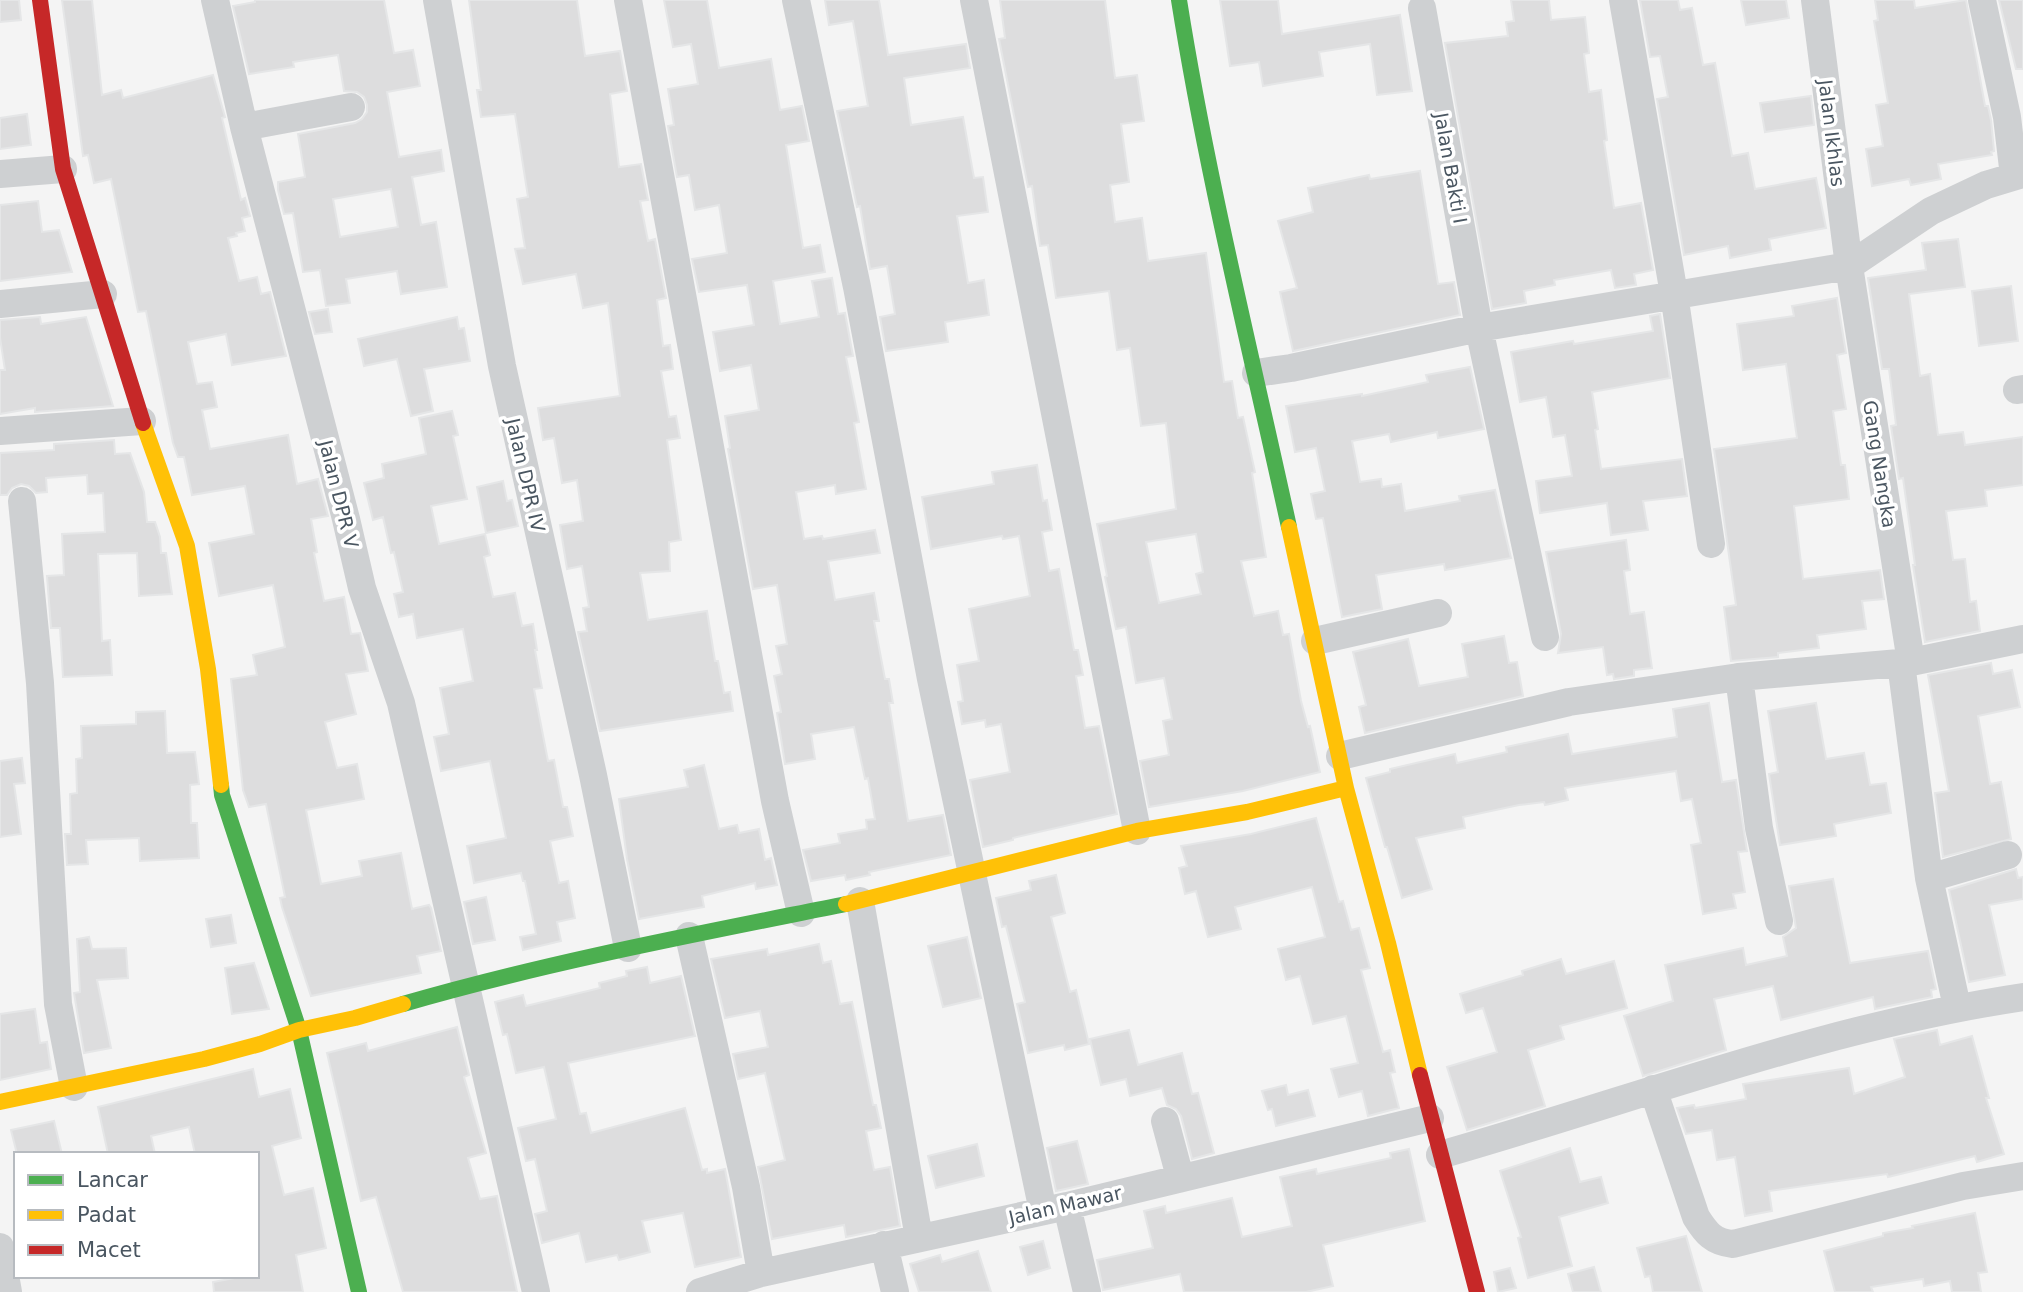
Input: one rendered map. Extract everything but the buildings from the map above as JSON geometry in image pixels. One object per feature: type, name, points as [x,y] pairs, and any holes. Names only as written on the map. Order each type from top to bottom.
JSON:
[{"type":"street","points":[[40,0],[63,169],[142,421],[187,546],[208,669],[222,795],[299,1030],[359,1292]]},
{"type":"street","name":"Jalan DPR V","points":[[215,0],[244,127],[362,588],[401,704],[536,1292]]},
{"type":"street","name":"Jalan DPR IV","points":[[437,0],[502,366],[593,775],[628,948]]},
{"type":"street","points":[[628,0],[775,801],[802,913]]},
{"type":"street","points":[[796,0],[857,287],[971,875],[1055,1209],[1087,1292]]},
{"type":"street","points":[[974,0],[1137,831]]},
{"type":"street","points":[[1179,0],[1209,168],[1346,788],[1477,1292]]},
{"type":"street","points":[[1623,0],[1674,294],[1711,544]]},
{"type":"street","name":"Jalan Ikhlas","points":[[1815,0],[1849,266]]},
{"type":"street","points":[[1256,373],[1344,358],[1479,328],[1849,266],[1931,211],[1986,185],[2019,175],[1982,0]]},
{"type":"street","name":"Jalan Bakti I","points":[[1422,8],[1479,328],[1545,637]]},
{"type":"street","points":[[244,127],[351,107]]},
{"type":"street","points":[[0,174],[63,169]]},
{"type":"street","name":"Gang Nangka","points":[[1849,266],[1906,663],[1929,878],[1957,1007]]},
{"type":"street","points":[[0,304],[103,294]]},
{"type":"street","points":[[0,431],[142,421]]},
{"type":"street","points":[[22,501],[40,682],[58,1004],[74,1087]]},
{"type":"street","points":[[1315,641],[1438,613]]},
{"type":"street","points":[[1340,756],[1569,702],[1739,677],[1906,663],[2023,639]]},
{"type":"street","points":[[1739,677],[1759,828],[1779,921]]},
{"type":"street","points":[[0,1102],[204,1059],[299,1030],[355,1018],[466,986],[628,948],[860,901],[1137,831],[1247,812],[1346,788]]},
{"type":"street","points":[[1929,878],[2008,855]]},
{"type":"street","points":[[860,901],[919,1238]]},
{"type":"street","points":[[689,936],[746,1187],[761,1273]]},
{"type":"street","points":[[1440,1155],[1547,1125],[1653,1089],[1768,1055],[1957,1007],[2023,997]]},
{"type":"street","points":[[1653,1089],[1696,1217],[1706,1234],[1722,1243],[1732,1244],[1964,1186],[2023,1175]]},
{"type":"street","name":"Jalan Mawar","points":[[715,1290],[761,1273],[1055,1209],[1430,1118]]},
{"type":"street","points":[[1166,1121],[1180,1177]]},
{"type":"street","points":[[884,1245],[895,1292]]},
{"type":"street","points":[[0,1247],[8,1292]]},
{"type":"traffic: fast","points":[[1179,0],[1216,198],[1289,527]]},
{"type":"traffic: fast","points":[[221,785],[299,1030],[359,1292]]},
{"type":"traffic: fast","points":[[403,1004],[568,962],[846,904]]},
{"type":"traffic: slow","points":[[143,423],[187,546],[208,669],[221,785]]},
{"type":"traffic: slow","points":[[1289,527],[1346,788],[1420,1075]]},
{"type":"traffic: slow","points":[[846,904],[1137,831],[1247,812],[1346,788]]},
{"type":"traffic: slow","points":[[0,1102],[204,1059],[299,1030],[403,1004]]},
{"type":"traffic: jam","points":[[40,0],[63,169],[143,423]]},
{"type":"traffic: jam","points":[[1420,1075],[1477,1292]]}]
